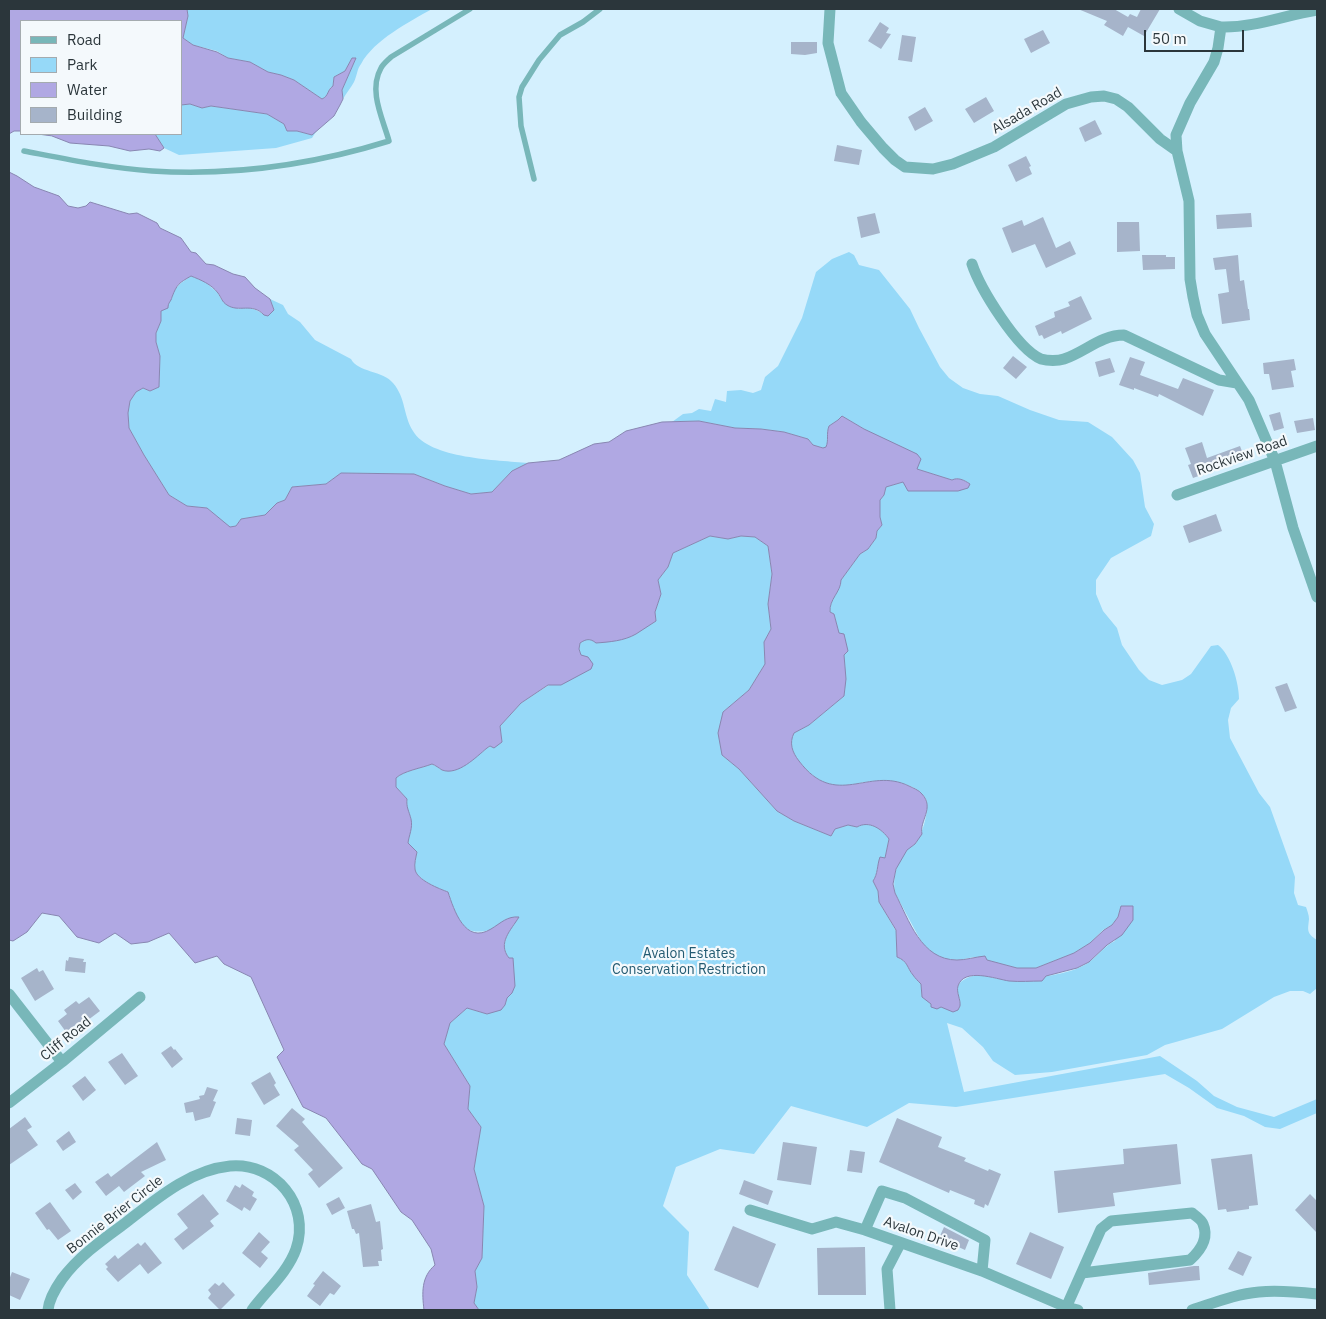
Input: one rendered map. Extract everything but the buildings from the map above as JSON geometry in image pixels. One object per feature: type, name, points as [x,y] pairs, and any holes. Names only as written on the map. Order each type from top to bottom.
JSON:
[{"type":"street","name":"Alsada Road","points":[[830,9],[828,43],[841,94],[883,148],[895,160],[905,166],[933,169],[953,164],[994,147],[1066,104],[1091,97],[1104,96],[1116,99],[1128,107],[1160,139],[1177,151]]},
{"type":"street","points":[[1179,9],[1200,21],[1221,28],[1249,25],[1317,10]]},
{"type":"street","points":[[1221,28],[1214,62],[1190,103],[1176,135],[1177,151],[1189,201],[1190,279],[1198,315],[1205,334],[1236,384],[1249,400],[1275,461],[1293,528],[1317,597]]},
{"type":"street","points":[[972,264],[976,276],[999,314],[1021,342],[1041,358],[1054,361],[1064,359],[1098,341],[1114,335],[1124,335],[1220,380],[1236,384]]},
{"type":"street","name":"Rockview Road","points":[[1177,495],[1317,446]]},
{"type":"street","points":[[9,994],[62,1062]]},
{"type":"street","name":"Cliff Road","points":[[9,1103],[140,997]]},
{"type":"street","name":"Bonnie Brier Circle","points":[[48,1310],[53,1293],[62,1278],[107,1237],[176,1186],[210,1170],[231,1166],[261,1170],[276,1178],[288,1192],[298,1220],[298,1240],[291,1259],[252,1310]]},
{"type":"street","points":[[865,1230],[882,1191],[905,1198],[985,1240],[982,1271]]},
{"type":"street","name":"Avalon Drive","points":[[750,1210],[812,1229],[836,1222],[865,1230],[900,1244],[982,1271],[1066,1309],[1078,1310]]},
{"type":"street","points":[[1066,1309],[1101,1229],[1111,1221],[1192,1213],[1203,1224],[1205,1237],[1199,1252],[1190,1260],[1082,1274]]},
{"type":"street","points":[[890,1310],[887,1270],[900,1244]]},
{"type":"street","points":[[1192,1310],[1258,1292],[1285,1290],[1317,1294]]},
{"type":"lane","points":[[24,151],[118,168],[152,171],[216,172],[243,171],[303,163],[354,152],[389,141],[376,96],[376,81],[381,68],[391,57],[470,9]]},
{"type":"lane","points":[[534,179],[521,126],[519,97],[522,87],[539,60],[560,35],[600,9]]},
{"type":"green space","points":[[187,9],[432,9],[393,32],[374,47],[360,66],[354,82],[343,99],[342,90],[356,58],[352,58],[345,71],[334,77],[333,86],[330,88],[328,95],[322,99],[294,80],[268,72],[250,62],[228,58],[217,51],[193,45],[183,38],[188,16]]},
{"type":"green space","points":[[190,104],[202,108],[211,106],[267,114],[284,124],[287,131],[297,131],[312,135],[317,130],[312,138],[276,148],[179,155],[164,148],[156,135],[182,135],[182,105]]},
{"type":"green space","name":"Avalon Estates Conservation Restriction","points":[[849,252],[854,255],[859,265],[879,270],[910,309],[940,367],[949,378],[963,388],[980,394],[998,396],[1059,420],[1088,422],[1112,437],[1133,460],[1140,473],[1145,507],[1154,524],[1151,536],[1111,558],[1096,580],[1096,594],[1103,611],[1117,628],[1122,645],[1139,670],[1149,680],[1162,685],[1182,680],[1191,674],[1211,646],[1218,645],[1227,655],[1238,685],[1239,699],[1231,708],[1228,720],[1230,738],[1259,793],[1270,807],[1295,877],[1294,893],[1298,905],[1306,907],[1309,917],[1308,931],[1317,940],[1317,988],[1310,994],[1303,991],[1290,991],[1274,997],[1222,1029],[1165,1045],[1147,1055],[1052,1072],[1015,1075],[993,1061],[983,1047],[962,1028],[947,1023],[964,1092],[1160,1056],[1197,1081],[1214,1096],[1237,1107],[1274,1117],[1317,1099],[1317,1113],[1280,1129],[1265,1127],[1244,1116],[1217,1108],[1165,1074],[956,1107],[909,1103],[867,1127],[791,1106],[754,1154],[720,1149],[676,1167],[663,1206],[689,1232],[687,1275],[710,1310],[479,1310],[474,1303],[477,1287],[475,1271],[482,1258],[484,1206],[474,1169],[481,1127],[468,1109],[470,1086],[444,1044],[450,1023],[467,1008],[487,1014],[505,1005],[507,998],[512,993],[512,958],[509,958],[506,953],[505,944],[507,935],[515,923],[478,932],[471,930],[464,926],[459,919],[448,892],[419,877],[415,867],[417,852],[408,843],[411,818],[406,809],[407,799],[396,787],[396,778],[432,764],[444,771],[467,764],[487,748],[502,742],[500,726],[521,703],[549,685],[561,685],[581,655],[580,643],[585,639],[593,640],[636,634],[644,627],[656,621],[655,612],[661,594],[658,580],[668,567],[673,553],[710,536],[728,539],[741,536],[755,537],[768,546],[772,574],[768,604],[771,629],[764,642],[765,664],[749,690],[723,712],[722,755],[739,769],[777,811],[794,821],[831,836],[835,829],[848,825],[857,827],[871,825],[886,835],[889,839],[885,858],[880,862],[873,881],[878,891],[879,902],[896,931],[897,957],[905,963],[921,984],[922,997],[940,1007],[958,1010],[960,1003],[958,987],[968,977],[981,975],[1014,980],[1071,971],[1088,963],[1115,941],[1121,906],[1118,917],[1112,925],[1103,930],[1090,943],[1074,953],[1036,968],[1017,968],[974,957],[959,960],[945,959],[933,954],[922,943],[895,893],[894,887],[896,870],[900,859],[916,843],[923,828],[927,803],[922,793],[908,785],[891,782],[873,781],[848,786],[830,785],[806,770],[793,751],[792,740],[794,733],[809,725],[844,696],[845,675],[843,655],[834,614],[830,612],[830,607],[841,580],[860,554],[868,549],[876,538],[877,531],[882,525],[880,500],[884,495],[886,487],[903,482],[958,491],[970,484],[961,479],[952,480],[917,469],[864,429],[842,416],[829,426],[826,448],[813,445],[808,439],[784,432],[735,428],[699,421],[672,422],[683,414],[692,413],[699,409],[711,411],[715,399],[726,402],[727,391],[741,390],[753,393],[761,390],[765,377],[778,366],[802,318],[816,272],[832,259]]},
{"type":"green space","points":[[191,276],[204,281],[218,293],[221,299],[239,309],[252,309],[264,315],[274,310],[270,299],[283,305],[288,314],[300,322],[315,340],[351,359],[359,367],[389,379],[400,395],[407,419],[413,431],[421,440],[433,447],[465,456],[528,463],[512,471],[492,492],[471,494],[414,474],[341,473],[326,484],[292,487],[285,500],[277,503],[265,515],[241,519],[236,526],[230,528],[207,508],[187,506],[169,495],[129,428],[128,413],[130,401],[136,392],[143,388],[150,391],[159,387],[160,356],[156,342],[156,333],[161,321],[161,311],[172,298],[173,291]]},
{"type":"water","points":[[9,9],[187,9],[188,16],[183,38],[193,45],[217,52],[228,58],[250,62],[268,72],[294,80],[322,99],[333,86],[334,77],[345,71],[352,58],[356,58],[342,90],[343,99],[334,116],[312,135],[297,131],[287,131],[284,124],[267,114],[211,106],[202,108],[190,104],[182,105],[182,20],[20,20],[20,131],[14,131],[9,134]]},
{"type":"water","points":[[45,135],[156,135],[164,148],[160,151],[149,149],[130,151],[109,146],[70,143]]},
{"type":"water","points":[[9,172],[34,187],[59,196],[68,206],[78,208],[86,206],[90,202],[129,214],[137,213],[157,223],[160,228],[181,238],[191,252],[196,253],[206,264],[214,265],[233,274],[245,277],[255,288],[270,299],[274,310],[268,316],[255,309],[236,308],[227,305],[212,287],[191,276],[181,282],[175,289],[168,308],[161,311],[161,321],[156,333],[156,342],[160,356],[159,387],[150,391],[143,388],[136,392],[130,401],[128,413],[129,428],[169,495],[187,506],[207,508],[230,527],[236,526],[241,519],[265,515],[277,503],[285,500],[292,487],[326,484],[341,473],[414,474],[471,494],[492,492],[512,471],[528,463],[559,460],[594,444],[609,442],[626,431],[662,422],[699,421],[735,428],[784,432],[808,439],[813,445],[823,448],[827,444],[829,426],[842,416],[864,429],[917,454],[921,459],[917,469],[952,480],[961,479],[966,481],[970,484],[968,488],[958,491],[908,491],[903,482],[886,487],[884,495],[880,500],[882,525],[877,531],[876,538],[868,549],[860,554],[841,580],[830,607],[830,612],[834,614],[839,633],[844,634],[848,651],[844,655],[846,679],[844,696],[809,725],[794,733],[792,740],[793,751],[799,761],[813,775],[826,783],[839,785],[894,781],[918,790],[926,799],[927,809],[922,834],[915,844],[907,850],[896,869],[893,884],[895,893],[911,926],[925,946],[934,953],[945,958],[957,960],[985,956],[987,960],[1017,968],[1036,968],[1074,953],[1090,943],[1112,925],[1118,917],[1121,906],[1133,906],[1133,920],[1122,935],[1107,945],[1089,962],[1077,968],[1046,976],[1042,981],[1009,981],[981,976],[967,977],[961,980],[958,986],[960,1006],[958,1010],[953,1012],[941,1007],[937,1009],[931,1007],[931,1004],[922,997],[921,984],[905,963],[897,957],[896,930],[879,902],[878,891],[873,881],[880,857],[885,858],[889,839],[886,835],[871,825],[857,827],[848,825],[835,829],[831,836],[794,821],[777,811],[739,769],[722,755],[718,733],[723,712],[749,690],[765,664],[764,642],[771,629],[768,604],[772,574],[768,546],[755,537],[741,536],[728,539],[710,536],[673,553],[668,567],[658,580],[661,594],[655,612],[656,621],[627,638],[596,643],[588,640],[580,643],[581,655],[588,657],[593,664],[591,669],[561,685],[548,685],[521,703],[500,726],[502,742],[494,748],[490,746],[466,765],[448,771],[432,764],[396,778],[396,787],[407,799],[407,807],[411,819],[408,843],[417,852],[415,867],[419,877],[429,884],[448,892],[457,916],[468,929],[474,932],[482,933],[501,922],[519,917],[509,932],[504,947],[509,958],[513,958],[515,986],[505,1005],[501,1010],[487,1014],[467,1008],[450,1023],[444,1044],[470,1086],[468,1109],[481,1127],[474,1169],[484,1206],[482,1258],[475,1271],[477,1287],[474,1303],[479,1310],[424,1310],[423,1291],[425,1280],[435,1265],[431,1249],[412,1220],[401,1212],[372,1169],[362,1164],[326,1118],[303,1107],[277,1057],[284,1050],[251,977],[224,964],[217,956],[195,963],[169,933],[148,942],[131,944],[115,933],[99,943],[77,937],[59,916],[42,913],[27,932],[13,941],[9,940]]}]
